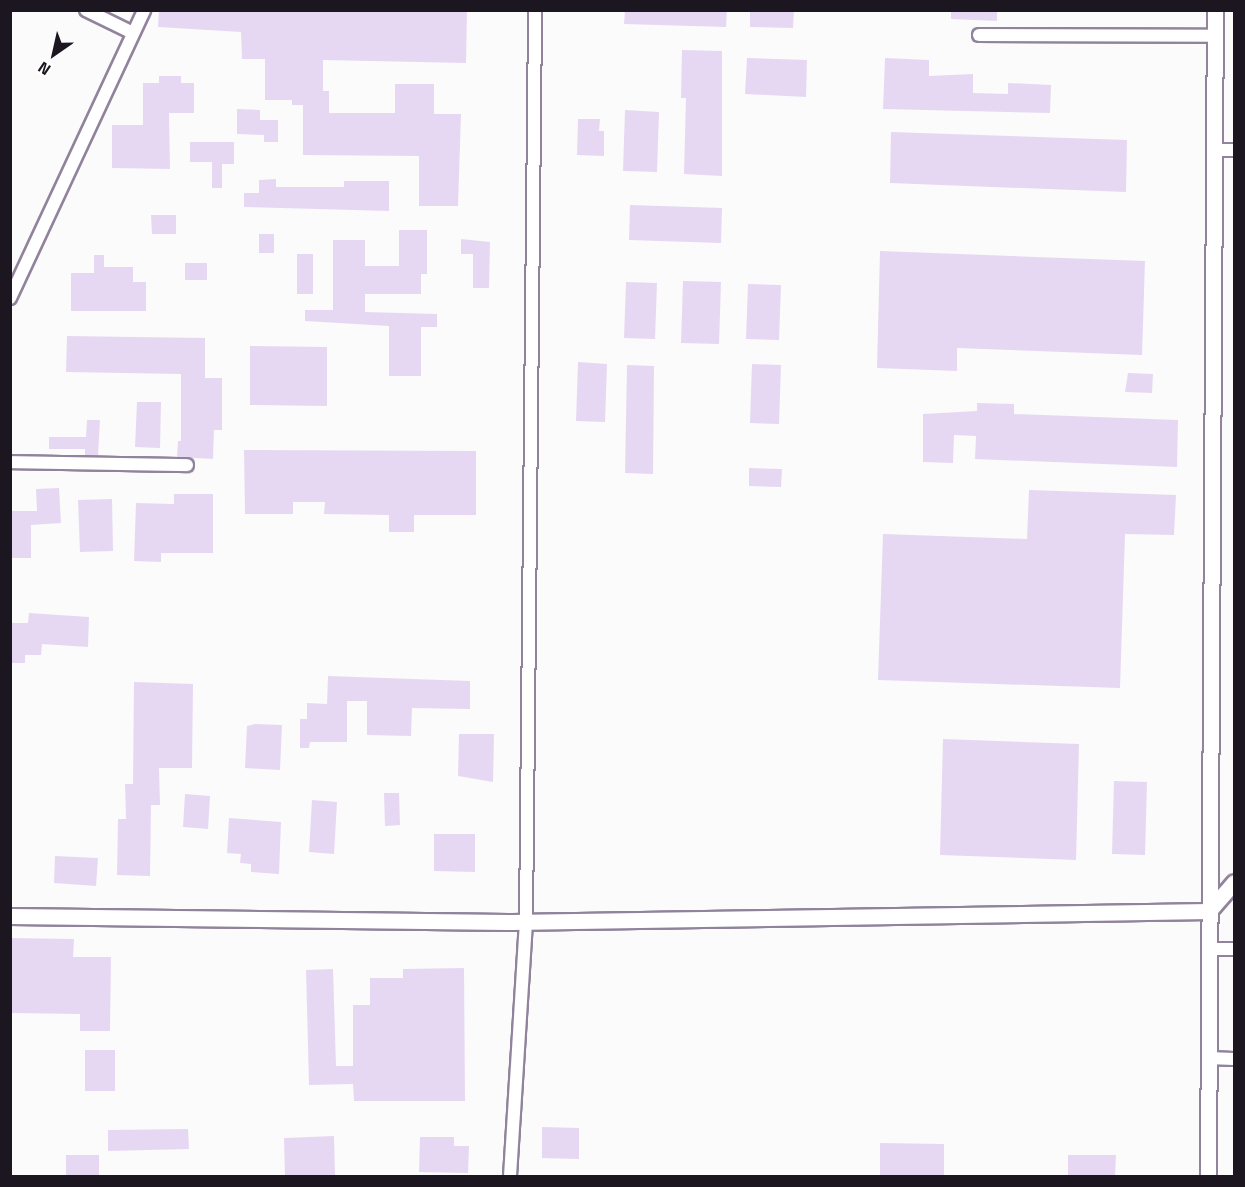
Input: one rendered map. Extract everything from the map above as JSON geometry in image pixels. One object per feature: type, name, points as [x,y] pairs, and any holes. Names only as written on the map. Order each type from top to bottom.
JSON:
[{"type":"main road","points":[[1208,1176],[1215,10]]},
{"type":"main road","points":[[10,916],[526,921],[1209,911],[1234,882]]},
{"type":"street","points":[[86,10],[133,33]]},
{"type":"street","points":[[10,298],[144,10]]},
{"type":"street","points":[[510,1176],[526,921],[535,10]]},
{"type":"street","points":[[979,35],[1215,36]]},
{"type":"street","points":[[1214,150],[1234,150]]},
{"type":"street","points":[[10,462],[187,465]]},
{"type":"street","points":[[1209,949],[1234,949]]},
{"type":"street","points":[[1208,1058],[1234,1059]]},
{"type":"building","points":[[159,10],[467,10],[466,63],[323,60],[323,91],[329,91],[329,113],[395,113],[395,84],[434,84],[434,114],[461,114],[458,206],[419,206],[419,156],[303,155],[303,105],[292,105],[292,100],[265,100],[265,59],[242,59],[241,32],[158,27]]},
{"type":"building","points":[[625,10],[727,10],[726,27],[624,24]]},
{"type":"building","points":[[750,10],[794,10],[793,28],[750,27]]},
{"type":"building","points":[[951,10],[997,10],[997,21],[951,19]]},
{"type":"building","points":[[682,50],[722,51],[722,176],[684,174],[686,98],[681,98]]},
{"type":"building","points":[[747,58],[807,60],[806,97],[745,94]]},
{"type":"building","points":[[885,58],[929,60],[929,76],[973,74],[973,93],[1008,94],[1008,83],[1051,85],[1050,113],[883,109]]},
{"type":"building","points":[[159,76],[181,76],[181,83],[194,83],[194,113],[169,113],[170,169],[112,168],[112,125],[143,125],[143,83],[159,83]]},
{"type":"building","points":[[237,109],[260,110],[260,120],[278,120],[278,142],[264,142],[264,135],[237,134]]},
{"type":"building","points":[[625,110],[659,112],[657,172],[623,171]]},
{"type":"building","points":[[578,119],[600,119],[599,131],[604,131],[604,156],[577,155]]},
{"type":"building","points":[[891,132],[1127,140],[1126,192],[890,183]]},
{"type":"building","points":[[190,142],[234,142],[234,164],[222,164],[222,188],[212,188],[212,162],[190,162]]},
{"type":"building","points":[[276,179],[276,187],[344,187],[344,181],[389,181],[389,211],[244,207],[244,193],[259,193],[259,180]]},
{"type":"building","points":[[630,205],[722,208],[721,243],[629,240]]},
{"type":"building","points":[[151,215],[176,215],[176,234],[152,234]]},
{"type":"building","points":[[399,230],[427,230],[427,274],[421,274],[421,294],[365,294],[365,312],[437,314],[437,327],[421,327],[421,376],[389,376],[389,326],[305,321],[305,310],[333,310],[333,240],[365,240],[365,266],[399,266]]},
{"type":"building","points":[[259,234],[274,234],[274,253],[259,253]]},
{"type":"building","points":[[461,239],[490,242],[489,288],[473,288],[473,254],[461,254]]},
{"type":"building","points":[[880,251],[1145,261],[1142,355],[957,348],[957,371],[877,368]]},
{"type":"building","points":[[297,254],[313,254],[313,294],[297,294]]},
{"type":"building","points":[[94,255],[104,255],[104,267],[133,267],[133,282],[146,282],[146,311],[71,311],[71,273],[94,273]]},
{"type":"building","points":[[185,263],[207,263],[207,280],[185,280]]},
{"type":"building","points":[[683,281],[721,282],[719,344],[681,343]]},
{"type":"building","points":[[626,282],[657,283],[655,339],[624,338]]},
{"type":"building","points":[[748,284],[781,285],[779,340],[746,339]]},
{"type":"building","points":[[67,336],[205,338],[205,378],[222,378],[222,430],[214,430],[213,459],[177,457],[178,441],[181,441],[181,374],[66,372]]},
{"type":"building","points":[[250,346],[327,347],[327,406],[250,405]]},
{"type":"building","points":[[578,362],[607,364],[605,422],[576,421]]},
{"type":"building","points":[[752,364],[781,365],[779,424],[750,423]]},
{"type":"building","points":[[627,365],[654,366],[653,474],[625,473]]},
{"type":"building","points":[[1128,373],[1153,374],[1152,393],[1125,392]]},
{"type":"building","points":[[137,402],[161,402],[160,448],[135,447]]},
{"type":"building","points":[[977,403],[1014,404],[1014,414],[1178,420],[1177,467],[975,459],[976,436],[954,435],[953,463],[923,462],[923,414],[977,411]]},
{"type":"building","points":[[87,420],[100,420],[98,455],[85,455],[85,449],[49,449],[49,437],[86,437]]},
{"type":"building","points":[[244,450],[476,451],[476,515],[414,515],[414,532],[389,532],[389,515],[324,514],[325,502],[293,502],[293,514],[245,514]]},
{"type":"building","points":[[749,468],[782,469],[781,487],[749,486]]},
{"type":"building","points":[[59,488],[61,523],[31,525],[31,558],[10,558],[10,511],[37,511],[36,489]]},
{"type":"building","points":[[1029,490],[1176,495],[1174,535],[1125,534],[1120,688],[878,680],[883,534],[1027,539]]},
{"type":"building","points":[[174,494],[213,494],[213,553],[161,553],[161,562],[134,561],[136,503],[174,504]]},
{"type":"building","points":[[112,499],[113,551],[80,552],[78,500]]},
{"type":"building","points":[[29,613],[89,617],[88,647],[42,644],[41,655],[25,655],[25,663],[10,663],[10,623],[28,623]]},
{"type":"building","points":[[328,676],[470,681],[470,709],[412,708],[411,736],[367,735],[367,701],[347,701],[347,742],[310,742],[309,748],[300,748],[300,719],[307,719],[307,703],[327,704]]},
{"type":"building","points":[[134,682],[193,684],[192,768],[159,768],[160,805],[151,805],[150,876],[117,875],[118,819],[126,819],[125,784],[133,784]]},
{"type":"building","points":[[282,725],[280,770],[245,768],[247,726]]},
{"type":"building","points":[[459,734],[494,734],[493,782],[458,776]]},
{"type":"building","points":[[943,739],[1079,744],[1076,860],[940,855]]},
{"type":"building","points":[[1114,781],[1147,782],[1145,855],[1112,854]]},
{"type":"building","points":[[384,793],[399,793],[400,825],[385,826]]},
{"type":"building","points":[[185,794],[210,796],[208,829],[183,827]]},
{"type":"building","points":[[312,800],[337,802],[334,854],[309,852]]},
{"type":"building","points":[[229,818],[281,822],[279,874],[251,872],[251,864],[240,863],[241,854],[227,853]]},
{"type":"building","points":[[434,834],[475,834],[475,872],[434,871]]},
{"type":"building","points":[[55,856],[98,858],[96,886],[54,883]]},
{"type":"building","points":[[10,938],[74,939],[73,957],[111,957],[110,1031],[80,1031],[80,1014],[10,1013]]},
{"type":"building","points":[[464,968],[465,1101],[354,1101],[353,1084],[309,1085],[306,970],[333,969],[336,1066],[353,1066],[353,1005],[370,1005],[370,978],[403,978],[403,969]]},
{"type":"building","points":[[85,1050],[115,1050],[115,1091],[85,1091]]},
{"type":"building","points":[[542,1127],[579,1128],[579,1159],[542,1158]]},
{"type":"building","points":[[188,1129],[189,1149],[108,1151],[108,1130]]},
{"type":"building","points":[[334,1136],[335,1175],[285,1176],[284,1138]]},
{"type":"building","points":[[420,1137],[454,1137],[454,1146],[469,1146],[468,1173],[419,1172]]},
{"type":"building","points":[[880,1143],[944,1144],[944,1176],[880,1176]]},
{"type":"building","points":[[66,1155],[99,1155],[99,1176],[66,1176]]},
{"type":"building","points":[[1068,1155],[1116,1155],[1115,1176],[1068,1176]]}]
